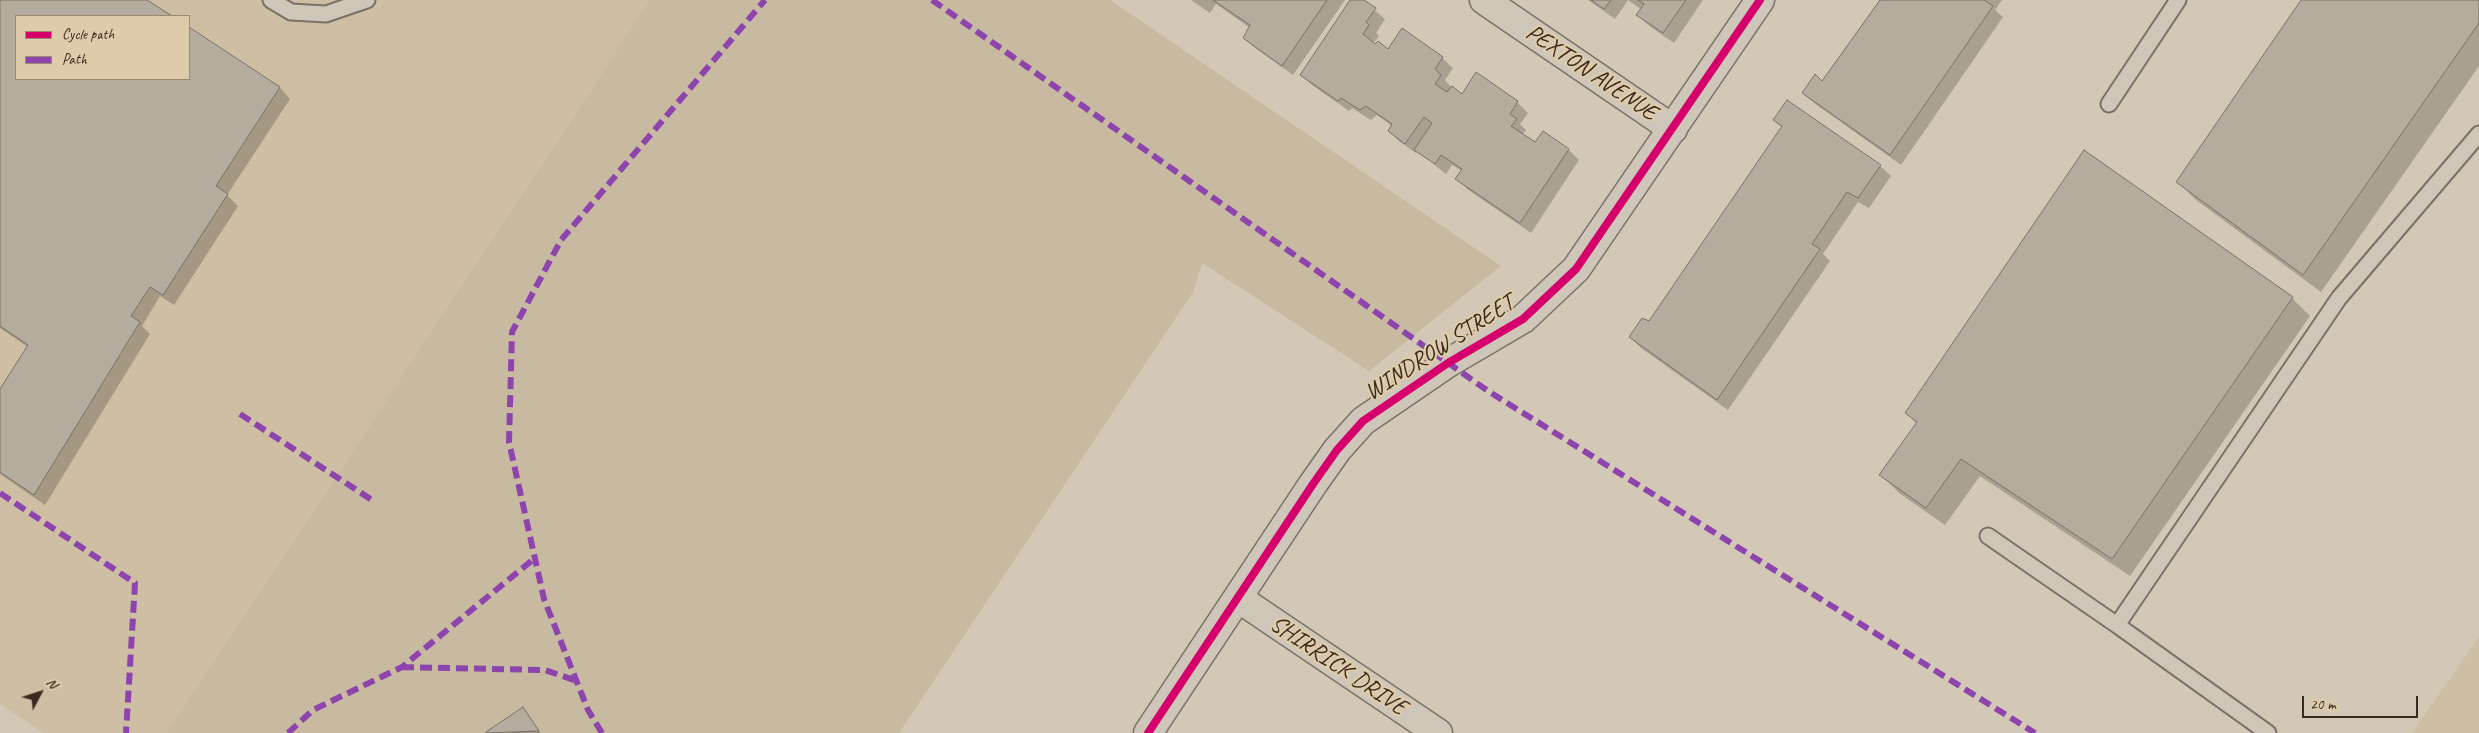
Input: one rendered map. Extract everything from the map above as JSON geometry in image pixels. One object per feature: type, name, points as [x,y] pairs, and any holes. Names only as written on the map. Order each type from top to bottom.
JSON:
[{"type":"street","name":"PEXTON AVENUE","points":[[1484,0],[1672,129]]},
{"type":"street","name":"WINDROW STREET","points":[[1148,733],[1337,450],[1363,421],[1448,363],[1523,319],[1576,269],[1760,0]]},
{"type":"street","name":"SHIRRICK DRIVE","points":[[1238,598],[1438,733]]},
{"type":"lane","points":[[272,0],[291,12],[326,14],[367,0]]},
{"type":"lane","points":[[2108,104],[2178,0]]},
{"type":"lane","points":[[2118,625],[2339,298],[2479,134]]},
{"type":"lane","points":[[1988,536],[2118,625],[2268,733]]},
{"type":"shaded area","points":[[0,0],[650,0],[167,733],[44,733],[0,704]]},
{"type":"shaded area","points":[[650,0],[1110,0],[1501,266],[1369,371],[1202,263],[1193,292],[899,733],[167,733]]},
{"type":"shaded area","points":[[2479,637],[2479,733],[2412,733]]},
{"type":"building","points":[[0,0],[147,0],[170,15],[15,15],[15,80],[190,80],[190,28],[280,87],[216,186],[228,194],[163,295],[150,287],[131,316],[140,322],[34,495],[0,472],[0,389],[28,345],[0,326]]},
{"type":"building","points":[[1213,0],[1327,0],[1282,66],[1243,38],[1250,25]]},
{"type":"building","points":[[1350,0],[1364,0],[1376,8],[1366,22],[1369,25],[1363,34],[1375,44],[1378,41],[1388,49],[1402,28],[1443,57],[1435,69],[1441,75],[1435,84],[1447,92],[1452,86],[1462,94],[1476,72],[1518,101],[1510,114],[1517,119],[1511,126],[1535,142],[1543,131],[1569,149],[1520,223],[1455,179],[1462,169],[1441,155],[1435,164],[1414,150],[1432,123],[1424,117],[1405,144],[1388,131],[1392,124],[1366,106],[1360,110],[1341,98],[1338,101],[1300,75]]},
{"type":"building","points":[[1591,0],[1611,0],[1604,9]]},
{"type":"building","points":[[1638,0],[1686,0],[1663,33],[1636,15],[1644,4]]},
{"type":"building","points":[[1880,0],[1984,0],[1993,6],[1890,155],[1802,93],[1815,74],[1822,81]]},
{"type":"building","points":[[2301,0],[2479,0],[2479,23],[2303,275],[2176,182]]},
{"type":"building","points":[[1787,100],[1881,165],[1858,198],[1847,192],[1812,244],[1820,249],[1717,400],[1629,337],[1642,318],[1649,321],[1782,126],[1773,120]]},
{"type":"building","points":[[2084,150],[2293,297],[2112,559],[1961,459],[1926,508],[1879,475],[1917,422],[1905,413]]},
{"type":"building","points":[[523,707],[539,731],[486,733],[486,732]]},
{"type":"marked path","points":[[602,733],[588,710],[544,599],[509,442],[512,332],[561,240],[765,0]]},
{"type":"marked path","points":[[932,0],[1488,391],[2035,733]]},
{"type":"marked path","points":[[240,414],[375,502]]},
{"type":"marked path","points":[[0,493],[135,583],[126,733]]},
{"type":"marked path","points":[[288,733],[313,710],[402,667],[535,558]]},
{"type":"marked path","points":[[402,667],[545,670],[577,681]]},
{"type":"cycle path","points":[[1148,733],[1337,450],[1363,421],[1448,363],[1523,319],[1576,269],[1760,0]]}]
